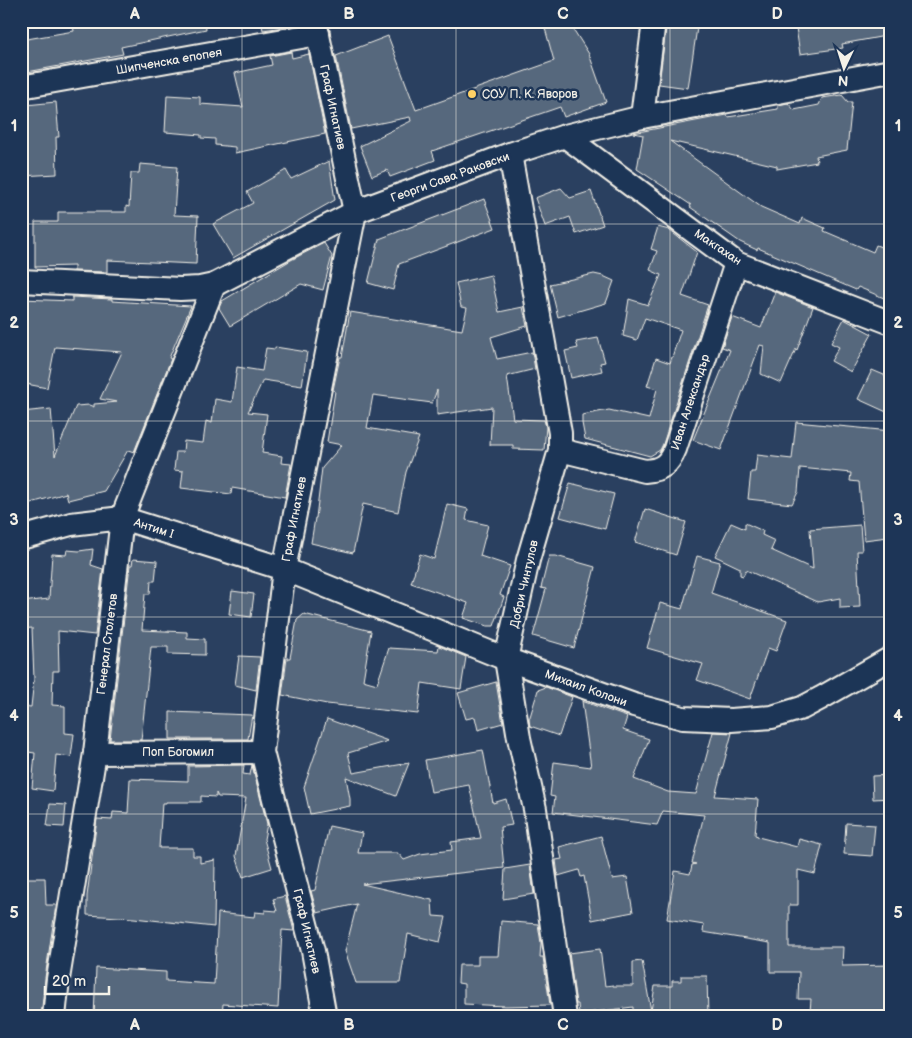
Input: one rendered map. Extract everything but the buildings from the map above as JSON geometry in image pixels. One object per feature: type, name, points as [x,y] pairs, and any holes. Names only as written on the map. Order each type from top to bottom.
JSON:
[{"type":"street","points":[[642,117],[654,21]]},
{"type":"street","name":"Шипченска епопея","points":[[21,87],[316,28]]},
{"type":"street","name":"Граф Игнатиев","points":[[316,28],[355,212],[284,569],[262,752],[313,951],[325,1017]]},
{"type":"street","name":"Георги Сава Раковски","points":[[21,281],[180,289],[214,285],[355,212],[510,154],[565,136],[642,117],[891,71]]},
{"type":"street","name":"Макгахан","points":[[565,136],[736,263],[891,323]]},
{"type":"street","name":"Добри Чинтулов","points":[[510,154],[560,433],[560,450],[528,560],[506,659],[520,738],[536,809],[565,1017]]},
{"type":"street","name":"Иван Александър","points":[[560,450],[645,471],[662,467],[668,462],[675,448],[736,263]]},
{"type":"street","name":"Генерал Столетов","points":[[54,1017],[59,969],[94,753],[122,518],[214,285]]},
{"type":"street","name":"Антим I","points":[[21,538],[71,524],[122,518],[284,569]]},
{"type":"street","name":"Михаил Колони","points":[[284,569],[506,659],[642,708],[683,718],[731,720],[772,718],[802,708],[891,658]]},
{"type":"street","name":"Поп Богомил","points":[[94,753],[262,752]]},
{"type":"place","name":"СОУ П. К. Яворов","points":[[472,94]]}]
